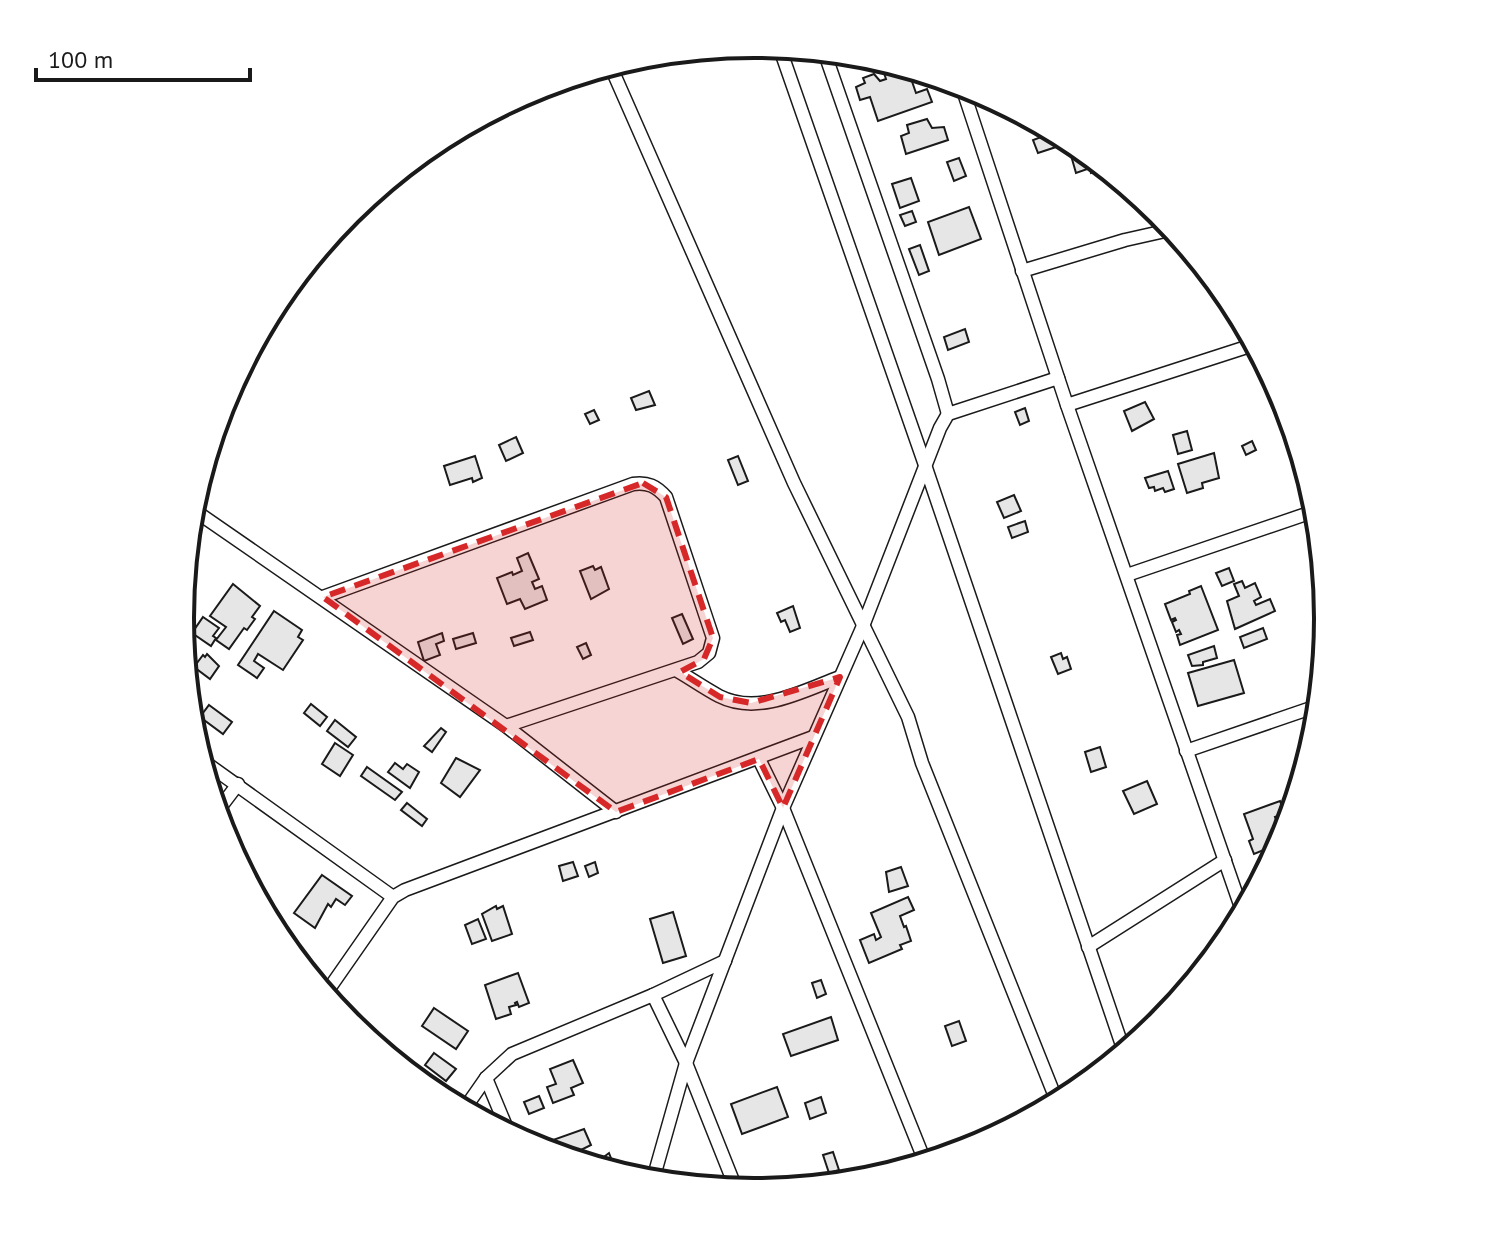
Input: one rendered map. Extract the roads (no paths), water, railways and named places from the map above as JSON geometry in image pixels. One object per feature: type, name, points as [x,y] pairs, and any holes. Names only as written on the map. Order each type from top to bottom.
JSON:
[{"type":"street","points":[[783,59],[1121,1042]]},
{"type":"street","points":[[656,1170],[686,1063],[783,808],[863,626],[948,414],[828,63]]},
{"type":"street","points":[[615,76],[794,483],[908,717],[922,763],[1053,1093]]},
{"type":"street","points":[[966,100],[1067,405],[1239,901]]},
{"type":"street","points":[[1022,271],[1160,232]]},
{"type":"street","points":[[1067,405],[1245,348]]},
{"type":"street","points":[[948,414],[1058,378]]},
{"type":"street","points":[[323,597],[643,483],[652,485],[666,497],[713,638],[709,653],[704,659],[676,670],[506,726]]},
{"type":"street","points":[[1127,575],[1305,514]]},
{"type":"street","points":[[204,517],[506,726],[616,812]]},
{"type":"street","points":[[676,670],[720,697],[751,703],[771,702],[840,677]]},
{"type":"street","points":[[1186,751],[1307,709]]},
{"type":"street","points":[[331,986],[393,897],[417,885],[813,737]]},
{"type":"street","points":[[759,759],[783,808],[922,1153]]},
{"type":"street","points":[[214,768],[393,897]]},
{"type":"street","points":[[225,801],[238,784]]},
{"type":"street","points":[[1088,947],[1225,860]]},
{"type":"street","points":[[470,1101],[486,1078],[512,1054],[725,961]]},
{"type":"street","points":[[653,995],[686,1063],[732,1178]]},
{"type":"street","points":[[486,1078],[503,1119]]}]
